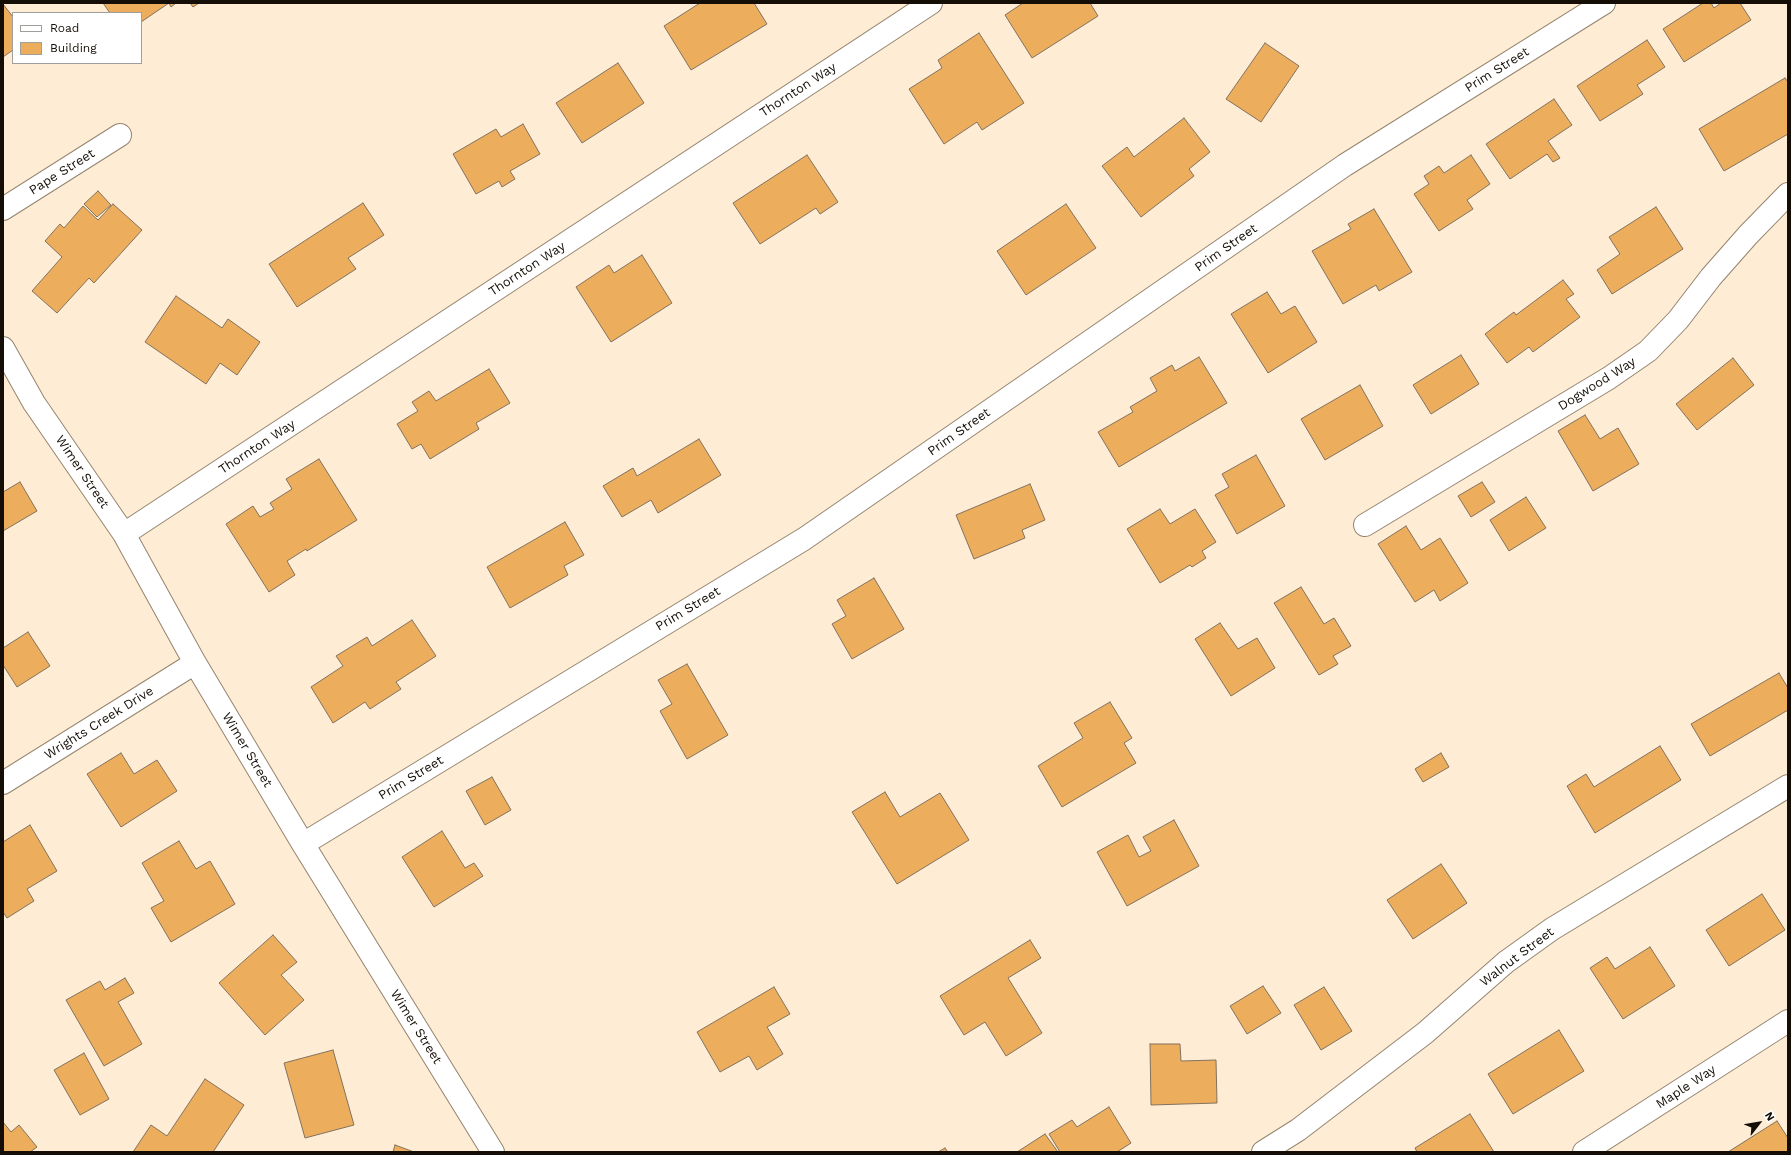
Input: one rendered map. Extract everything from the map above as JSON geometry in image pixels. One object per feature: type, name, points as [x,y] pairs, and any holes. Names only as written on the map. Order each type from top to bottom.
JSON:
[{"type":"street","name":"Thornton Way","points":[[124,534],[930,3]]},
{"type":"street","name":"Prim Street","points":[[303,844],[804,539],[1345,165],[1604,3]]},
{"type":"street","name":"Pape Street","points":[[3,209],[120,135]]},
{"type":"street","name":"Dogwood Way","points":[[1365,525],[1609,378],[1648,351],[1678,320],[1711,276],[1788,194]]},
{"type":"street","name":"Wimer Street","points":[[3,348],[34,403],[124,534],[195,663],[303,844],[492,1152]]},
{"type":"street","name":"Wrights Creek Drive","points":[[3,783],[195,663]]},
{"type":"street","name":"Walnut Street","points":[[1263,1152],[1298,1130],[1425,1033],[1506,962],[1552,929],[1788,786]]},
{"type":"street","name":"Maple Way","points":[[1584,1152],[1788,1021]]},
{"type":"building","points":[[103,3],[169,3],[142,21],[142,12],[109,12]]},
{"type":"building","points":[[169,3],[176,3],[171,7]]},
{"type":"building","points":[[190,3],[199,3],[193,7]]},
{"type":"building","points":[[700,3],[754,3],[767,24],[691,70],[664,26]]},
{"type":"building","points":[[1023,3],[1090,3],[1098,16],[1032,58],[1005,15]]},
{"type":"building","points":[[1703,3],[1711,3],[1714,8],[1721,3],[1740,3],[1751,20],[1684,62],[1663,29]]},
{"type":"building","points":[[3,4],[12,16],[12,51],[3,57]]},
{"type":"building","points":[[979,33],[1024,103],[982,130],[977,122],[944,144],[909,89],[942,68],[938,60]]},
{"type":"building","points":[[1647,40],[1665,67],[1637,85],[1643,94],[1600,121],[1577,86]]},
{"type":"building","points":[[1265,43],[1299,66],[1261,122],[1226,99]]},
{"type":"building","points":[[618,63],[644,103],[582,143],[556,103]]},
{"type":"building","points":[[1785,78],[1788,82],[1788,134],[1724,171],[1699,129]]},
{"type":"building","points":[[1554,99],[1572,125],[1548,141],[1560,158],[1553,162],[1547,154],[1510,179],[1486,144]]},
{"type":"building","points":[[1184,118],[1210,152],[1189,169],[1194,176],[1141,217],[1102,166],[1127,147],[1134,157]]},
{"type":"building","points":[[523,124],[540,154],[510,171],[515,179],[502,187],[499,181],[476,194],[453,154],[496,129],[501,137]]},
{"type":"building","points":[[807,155],[838,202],[820,214],[816,208],[760,244],[733,203]]},
{"type":"building","points":[[1471,155],[1490,184],[1467,200],[1473,209],[1439,231],[1414,194],[1429,184],[1424,176],[1439,166],[1444,173]]},
{"type":"building","points":[[98,191],[111,205],[97,217],[84,204]]},
{"type":"building","points":[[363,203],[384,235],[348,258],[356,269],[297,307],[269,264]]},
{"type":"building","points":[[113,204],[142,230],[94,283],[89,278],[57,313],[32,291],[62,257],[45,241],[60,224],[64,228],[83,206],[98,220]]},
{"type":"building","points":[[1066,204],[1096,248],[1026,295],[997,251]]},
{"type":"building","points":[[1656,207],[1683,249],[1612,294],[1597,270],[1620,254],[1609,237]]},
{"type":"building","points":[[1374,209],[1412,272],[1379,291],[1376,285],[1343,304],[1312,251],[1351,229],[1348,224]]},
{"type":"building","points":[[642,255],[672,303],[611,342],[576,287],[609,265],[614,273]]},
{"type":"building","points":[[1563,280],[1574,294],[1566,299],[1580,317],[1533,352],[1529,347],[1507,363],[1485,334],[1514,312],[1516,315]]},
{"type":"building","points":[[1267,292],[1281,314],[1295,306],[1317,342],[1268,373],[1231,314]]},
{"type":"building","points":[[176,296],[222,328],[228,319],[260,342],[237,375],[220,363],[206,384],[145,342]]},
{"type":"building","points":[[1461,355],[1479,384],[1431,414],[1413,385]]},
{"type":"building","points":[[1199,357],[1227,403],[1119,467],[1098,432],[1133,412],[1130,407],[1157,391],[1150,378],[1172,365],[1175,371]]},
{"type":"building","points":[[1733,358],[1754,385],[1697,430],[1676,404]]},
{"type":"building","points":[[489,369],[510,403],[476,423],[479,429],[430,459],[421,444],[412,449],[397,424],[418,411],[412,402],[429,391],[436,401]]},
{"type":"building","points":[[1360,385],[1383,426],[1325,460],[1301,419]]},
{"type":"building","points":[[1585,415],[1600,439],[1618,428],[1639,464],[1593,491],[1558,431]]},
{"type":"building","points":[[699,439],[721,475],[658,513],[651,500],[622,517],[603,486],[633,468],[637,476]]},
{"type":"building","points":[[1256,455],[1285,506],[1237,534],[1215,495],[1229,487],[1222,474]]},
{"type":"building","points":[[319,459],[357,520],[307,551],[306,549],[287,561],[295,575],[269,592],[226,524],[253,506],[260,517],[274,509],[270,503],[292,489],[286,479]]},
{"type":"building","points":[[20,482],[37,511],[3,531],[3,492]]},
{"type":"building","points":[[1482,482],[1495,502],[1471,517],[1458,496]]},
{"type":"building","points":[[1030,484],[1045,520],[1022,530],[1025,538],[974,559],[956,515]]},
{"type":"building","points":[[1526,497],[1546,528],[1509,551],[1490,520]]},
{"type":"building","points":[[1160,509],[1170,524],[1195,509],[1216,542],[1202,551],[1206,558],[1192,567],[1190,565],[1160,583],[1127,529]]},
{"type":"building","points":[[565,522],[584,555],[564,566],[568,575],[510,608],[487,567]]},
{"type":"building","points":[[1406,526],[1421,550],[1440,538],[1468,583],[1440,601],[1434,590],[1415,602],[1378,544]]},
{"type":"building","points":[[874,578],[904,629],[852,659],[832,624],[846,616],[837,600]]},
{"type":"building","points":[[1301,587],[1324,624],[1334,618],[1351,646],[1333,656],[1338,664],[1319,675],[1274,603]]},
{"type":"building","points":[[412,620],[436,656],[396,682],[401,689],[370,709],[365,702],[333,723],[311,687],[343,666],[336,656],[367,637],[372,646]]},
{"type":"building","points":[[1220,623],[1238,649],[1257,638],[1275,668],[1231,696],[1195,639]]},
{"type":"building","points":[[28,632],[50,666],[17,687],[3,665],[3,648]]},
{"type":"building","points":[[687,664],[728,735],[687,759],[660,711],[672,704],[658,680]]},
{"type":"building","points":[[1779,673],[1788,688],[1788,710],[1710,756],[1691,724]]},
{"type":"building","points":[[1110,702],[1132,738],[1124,743],[1136,763],[1062,807],[1038,766],[1083,738],[1074,723]]},
{"type":"building","points":[[1660,746],[1681,780],[1595,833],[1567,786],[1586,774],[1594,787]]},
{"type":"building","points":[[121,753],[134,774],[157,760],[177,791],[121,827],[87,774]]},
{"type":"building","points":[[1441,753],[1449,767],[1423,782],[1415,769]]},
{"type":"building","points":[[492,777],[511,810],[485,825],[466,791]]},
{"type":"building","points":[[885,792],[900,817],[940,793],[969,840],[897,884],[852,812]]},
{"type":"building","points":[[1174,820],[1199,866],[1127,906],[1097,852],[1128,835],[1139,857],[1151,851],[1143,837]]},
{"type":"building","points":[[30,825],[57,871],[27,889],[34,901],[7,918],[3,912],[3,842]]},
{"type":"building","points":[[442,831],[465,868],[474,863],[483,876],[434,907],[402,857]]},
{"type":"building","points":[[179,841],[196,869],[210,861],[235,904],[171,942],[151,908],[164,901],[142,863]]},
{"type":"building","points":[[1441,864],[1467,903],[1413,939],[1387,900]]},
{"type":"building","points":[[1762,894],[1785,930],[1729,966],[1706,930]]},
{"type":"building","points":[[273,935],[297,962],[281,975],[304,1000],[265,1035],[219,983]]},
{"type":"building","points":[[1030,940],[1041,958],[1008,978],[1042,1033],[1006,1056],[985,1022],[964,1035],[940,996]]},
{"type":"building","points":[[1650,947],[1675,986],[1623,1019],[1590,968],[1607,957],[1615,969]]},
{"type":"building","points":[[125,978],[134,993],[118,1002],[142,1044],[104,1066],[66,1000],[100,981],[105,990]]},
{"type":"building","points":[[1263,986],[1281,1013],[1247,1034],[1230,1006]]},
{"type":"building","points":[[774,987],[790,1014],[767,1027],[783,1054],[757,1070],[749,1056],[720,1072],[697,1032]]},
{"type":"building","points":[[1324,987],[1352,1031],[1321,1050],[1294,1005]]},
{"type":"building","points":[[1559,1030],[1584,1071],[1513,1114],[1488,1074]]},
{"type":"building","points":[[1150,1044],[1180,1044],[1181,1061],[1216,1060],[1217,1103],[1151,1105]]},
{"type":"building","points":[[333,1050],[354,1125],[305,1138],[284,1063]]},
{"type":"building","points":[[84,1053],[109,1099],[80,1115],[54,1070]]},
{"type":"building","points":[[205,1079],[244,1105],[213,1152],[133,1152],[151,1125],[167,1136]]},
{"type":"building","points":[[1109,1107],[1131,1143],[1117,1152],[1060,1152],[1049,1134],[1072,1120],[1077,1127]]},
{"type":"building","points":[[1470,1114],[1494,1152],[1417,1152],[1415,1148]]},
{"type":"building","points":[[1777,1121],[1788,1138],[1788,1152],[1728,1152]]},
{"type":"building","points":[[3,1122],[11,1132],[19,1125],[37,1147],[30,1152],[3,1152]]},
{"type":"building","points":[[1045,1134],[1058,1152],[1017,1152]]},
{"type":"building","points":[[395,1145],[414,1152],[393,1152]]},
{"type":"building","points":[[945,1148],[948,1152],[938,1152]]}]
